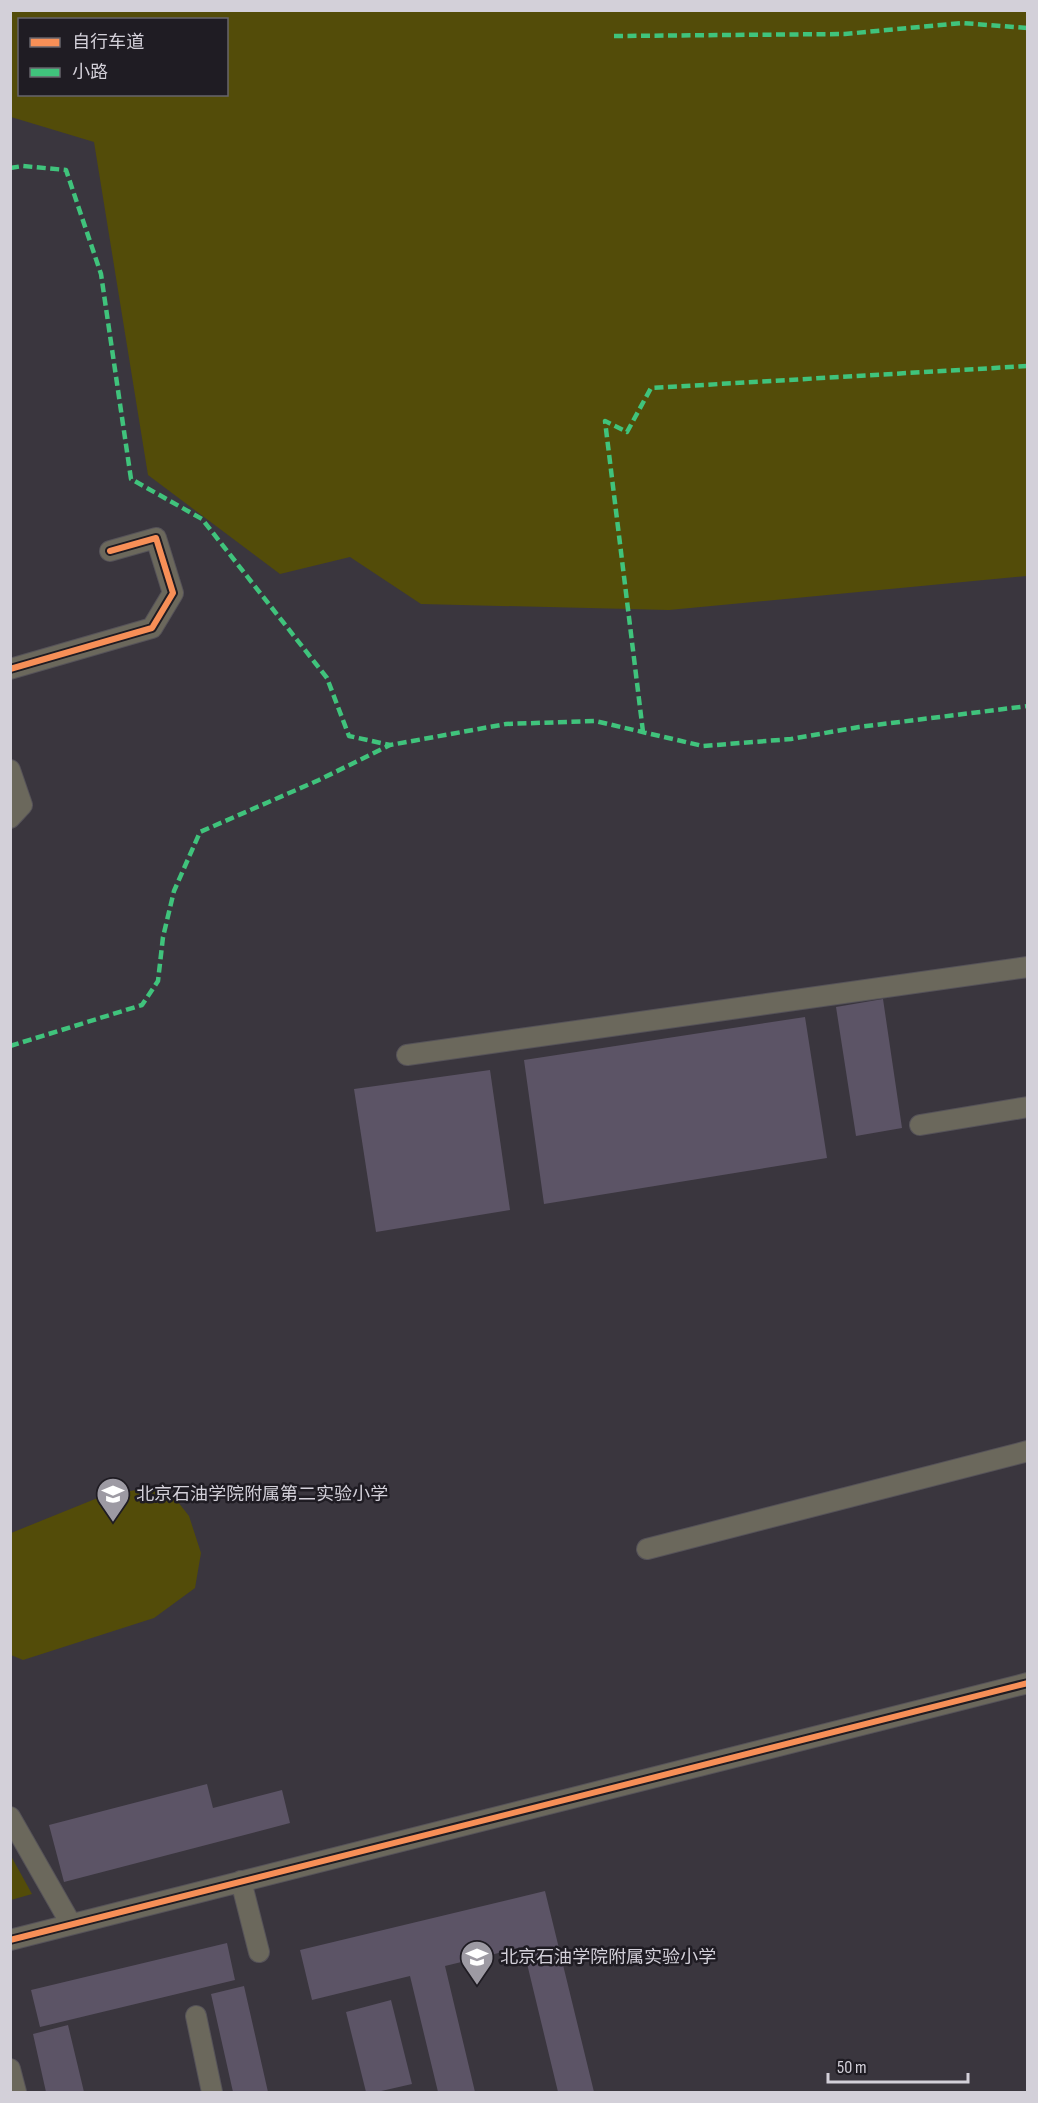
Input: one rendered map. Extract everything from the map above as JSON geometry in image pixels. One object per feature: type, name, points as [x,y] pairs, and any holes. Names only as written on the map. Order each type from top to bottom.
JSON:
[{"type":"street","points":[[10,669],[152,628],[173,593],[156,538],[110,551]]},
{"type":"street","points":[[10,770],[22,805],[10,818]]},
{"type":"street","points":[[407,1055],[1028,967]]},
{"type":"street","points":[[920,1125],[1028,1107]]},
{"type":"street","points":[[647,1549],[1028,1451]]},
{"type":"street","points":[[10,1940],[1028,1683]]},
{"type":"street","points":[[10,1817],[71,1924]]},
{"type":"street","points":[[241,1881],[259,1952]]},
{"type":"street","points":[[195,2016],[212,2092]]},
{"type":"street","points":[[10,2069],[16,2092]]},
{"type":"shaded area","points":[[10,11],[1027,11],[1027,576],[669,610],[421,604],[350,557],[280,574],[148,475],[94,142],[11,117]]},
{"type":"shaded area","points":[[155,1487],[174,1497],[189,1516],[201,1553],[195,1588],[154,1618],[23,1660],[11,1655],[11,1533],[105,1495]]},
{"type":"shaded area","points":[[10,1856],[32,1894],[11,1900]]},
{"type":"building","points":[[883,999],[902,1128],[856,1136],[836,1007]]},
{"type":"building","points":[[805,1017],[827,1158],[544,1204],[524,1060]]},
{"type":"building","points":[[490,1070],[510,1210],[376,1232],[354,1089]]},
{"type":"building","points":[[207,1784],[213,1808],[282,1790],[290,1823],[64,1882],[49,1825]]},
{"type":"building","points":[[545,1891],[594,2092],[558,2092],[523,1947],[445,1966],[475,2092],[438,2092],[410,1976],[312,2000],[300,1950]]},
{"type":"building","points":[[227,1943],[235,1980],[40,2027],[31,1990]]},
{"type":"building","points":[[244,1986],[268,2092],[233,2092],[211,1994]]},
{"type":"building","points":[[391,2000],[412,2084],[377,2092],[366,2092],[346,2012]]},
{"type":"building","points":[[68,2025],[84,2092],[46,2092],[33,2034]]},
{"type":"marked path","points":[[614,36],[845,34],[962,23],[1028,28]]},
{"type":"marked path","points":[[10,168],[23,166],[66,170],[101,274],[131,479],[202,519],[327,678],[349,736],[390,745]]},
{"type":"marked path","points":[[643,732],[605,421],[627,432],[651,388],[1028,366]]},
{"type":"marked path","points":[[10,1046],[142,1005],[158,981],[163,937],[174,891],[200,832],[319,780],[390,745],[506,724],[595,721],[703,746],[791,739],[859,727],[1028,706]]},
{"type":"cycle path","points":[[10,669],[152,628],[173,593],[156,538],[110,551]]},
{"type":"cycle path","points":[[10,1940],[1028,1683]]},
{"type":"place","name":"北京石油学院附属第二实验小学","points":[[113,1523]]},
{"type":"place","name":"北京石油学院附属实验小学","points":[[477,1986]]}]
